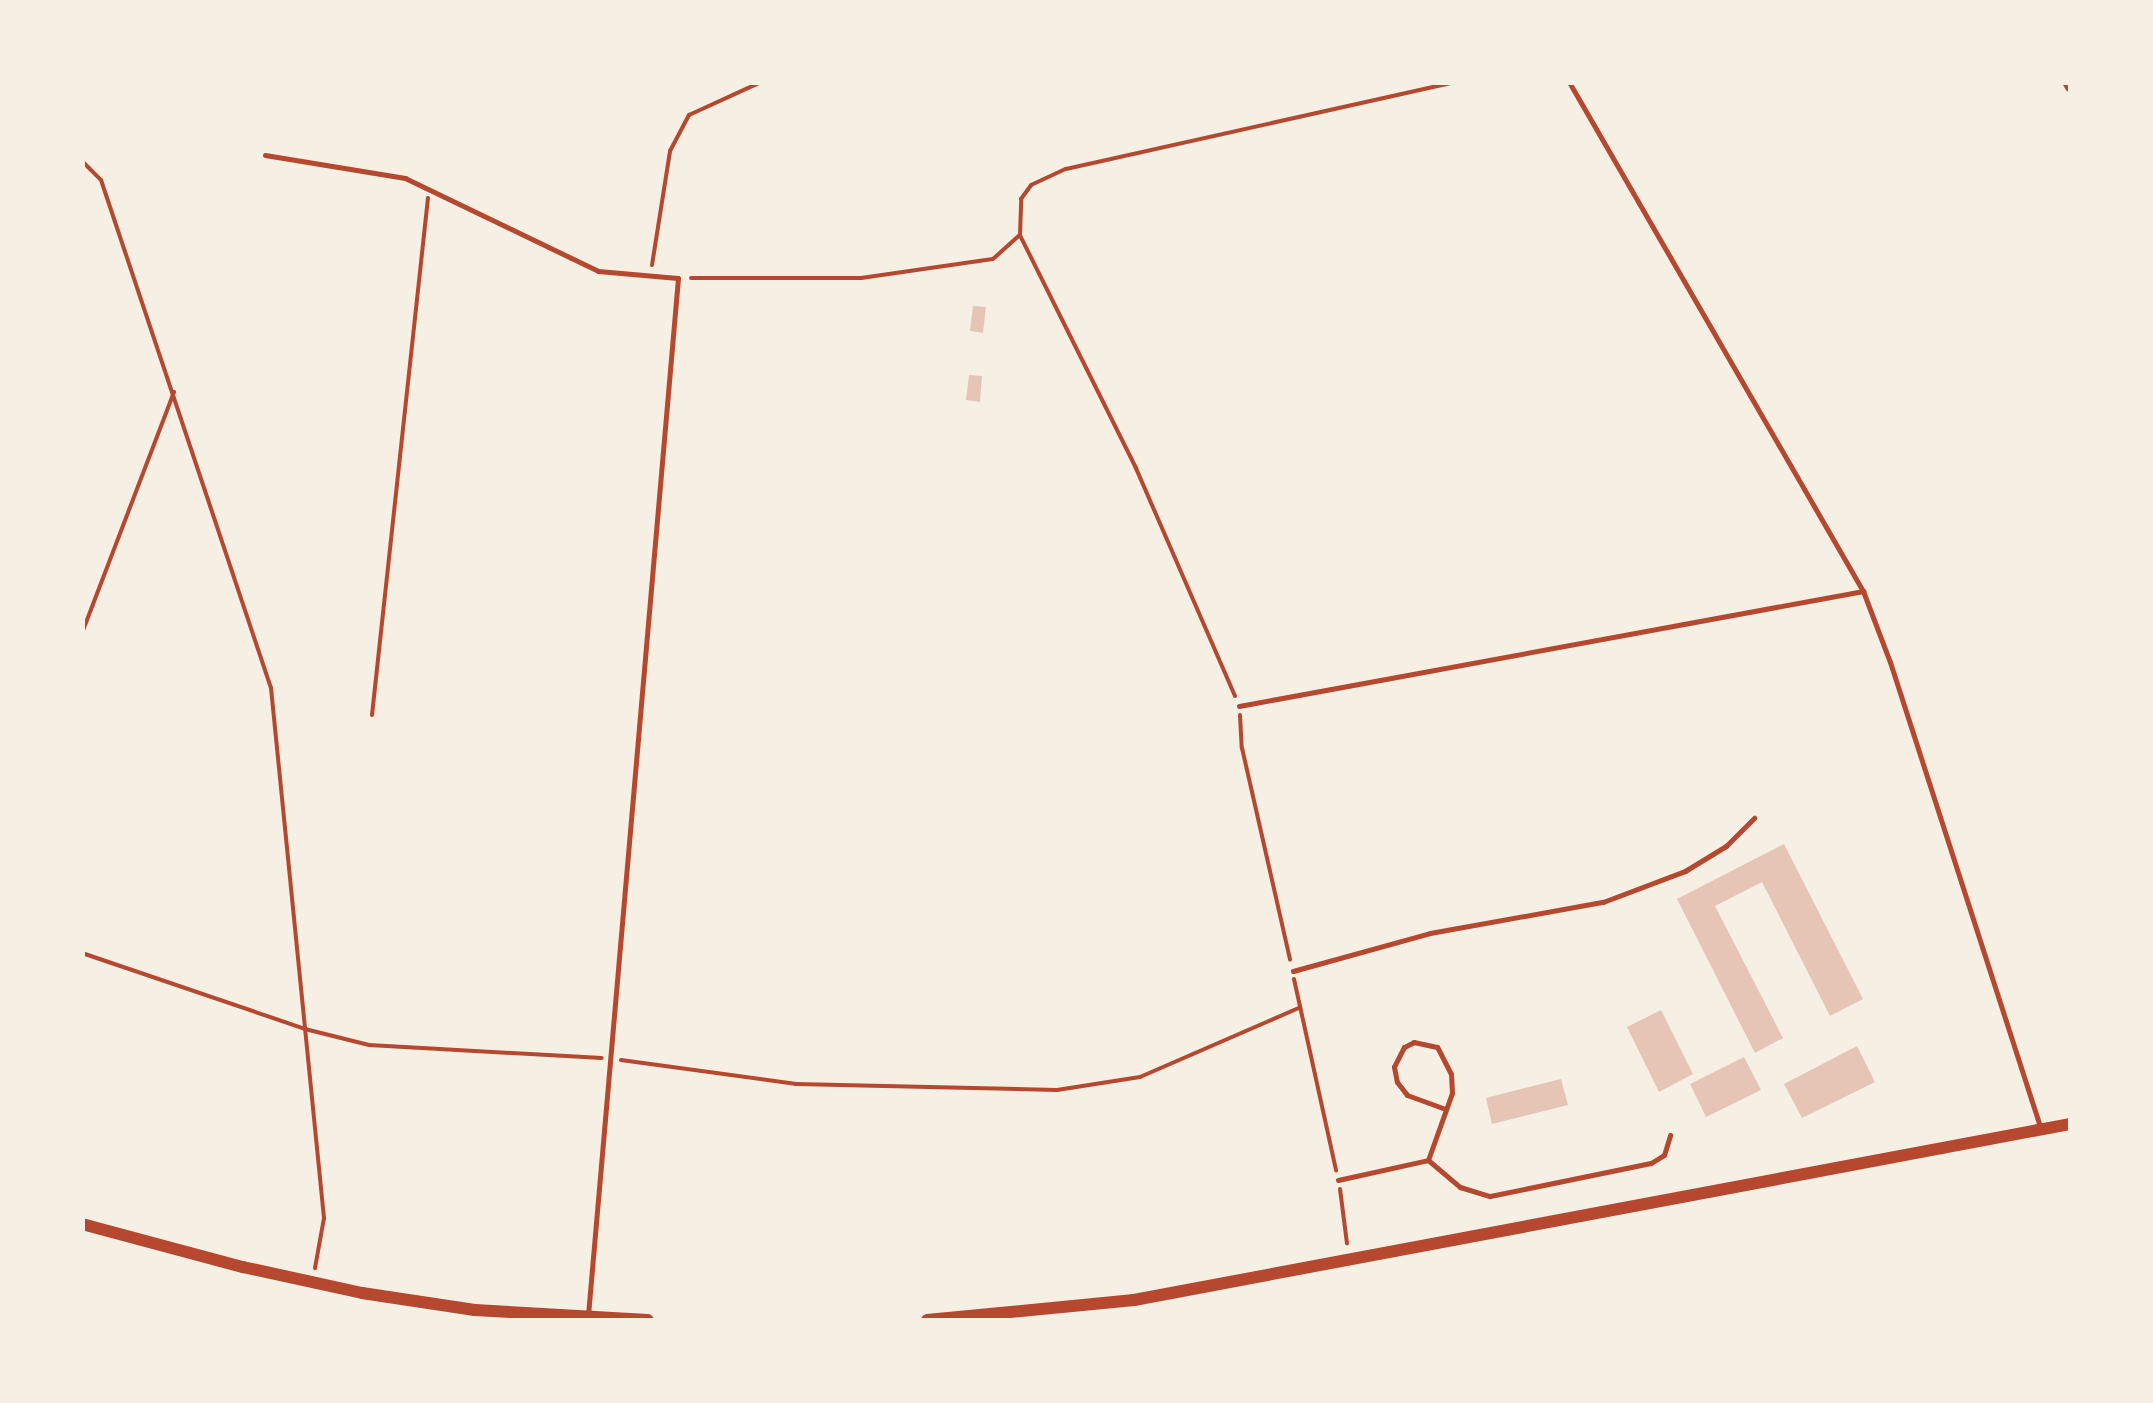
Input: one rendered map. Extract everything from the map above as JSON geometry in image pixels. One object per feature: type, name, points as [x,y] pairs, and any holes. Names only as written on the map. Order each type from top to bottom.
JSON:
[{"type":"street","points":[[927,1320],[1134,1300],[2070,1124]]},
{"type":"street","points":[[82,1224],[312,1282],[476,1310],[648,1320]]},
{"type":"lane","points":[[1569,82],[1863,591],[1890,662],[2041,1129]]},
{"type":"lane","points":[[265,155],[405,178],[429,186],[598,271],[678,278],[588,1318]]},
{"type":"lane","points":[[1240,706],[1863,591]]},
{"type":"lane","points":[[1293,971],[1430,933],[1603,902],[1685,871],[1726,846],[1754,818]]},
{"type":"lane","points":[[1428,1160],[1443,1108],[1452,1093],[1448,1062],[1437,1047],[1426,1043],[1404,1046],[1394,1067],[1396,1082],[1407,1095],[1443,1108]]},
{"type":"lane","points":[[1428,1160],[1460,1187],[1490,1196],[1651,1163],[1664,1155],[1670,1135]]},
{"type":"lane","points":[[1338,1180],[1428,1160]]},
{"type":"path","points":[[651,274],[670,151],[689,115],[761,82]]},
{"type":"path","points":[[1349,1260],[1338,1180],[1242,748],[1240,706],[1136,468],[1020,236],[1021,199],[1031,186],[1066,169],[1455,82]]},
{"type":"path","points":[[82,160],[102,180],[271,688],[324,1218],[312,1282]]},
{"type":"path","points":[[372,716],[429,186]]},
{"type":"path","points":[[678,278],[862,278],[993,260],[1020,236]]},
{"type":"path","points":[[82,633],[174,392]]},
{"type":"path","points":[[82,953],[305,1028],[369,1045],[610,1058],[796,1084],[1056,1090],[1140,1077],[1299,1008]]},
{"type":"building","points":[[973,306],[986,307],[983,333],[970,331]]},
{"type":"building","points":[[969,375],[982,376],[980,402],[966,400]]},
{"type":"building","points":[[1784,844],[1863,999],[1830,1016],[1762,882],[1715,906],[1783,1038],[1755,1053],[1677,899]]},
{"type":"building","points":[[1661,1010],[1693,1074],[1659,1092],[1627,1027]]},
{"type":"building","points":[[1857,1046],[1875,1082],[1802,1118],[1784,1084]]},
{"type":"building","points":[[1744,1057],[1761,1090],[1706,1117],[1690,1084]]},
{"type":"building","points":[[1561,1079],[1568,1105],[1492,1124],[1486,1098]]}]
